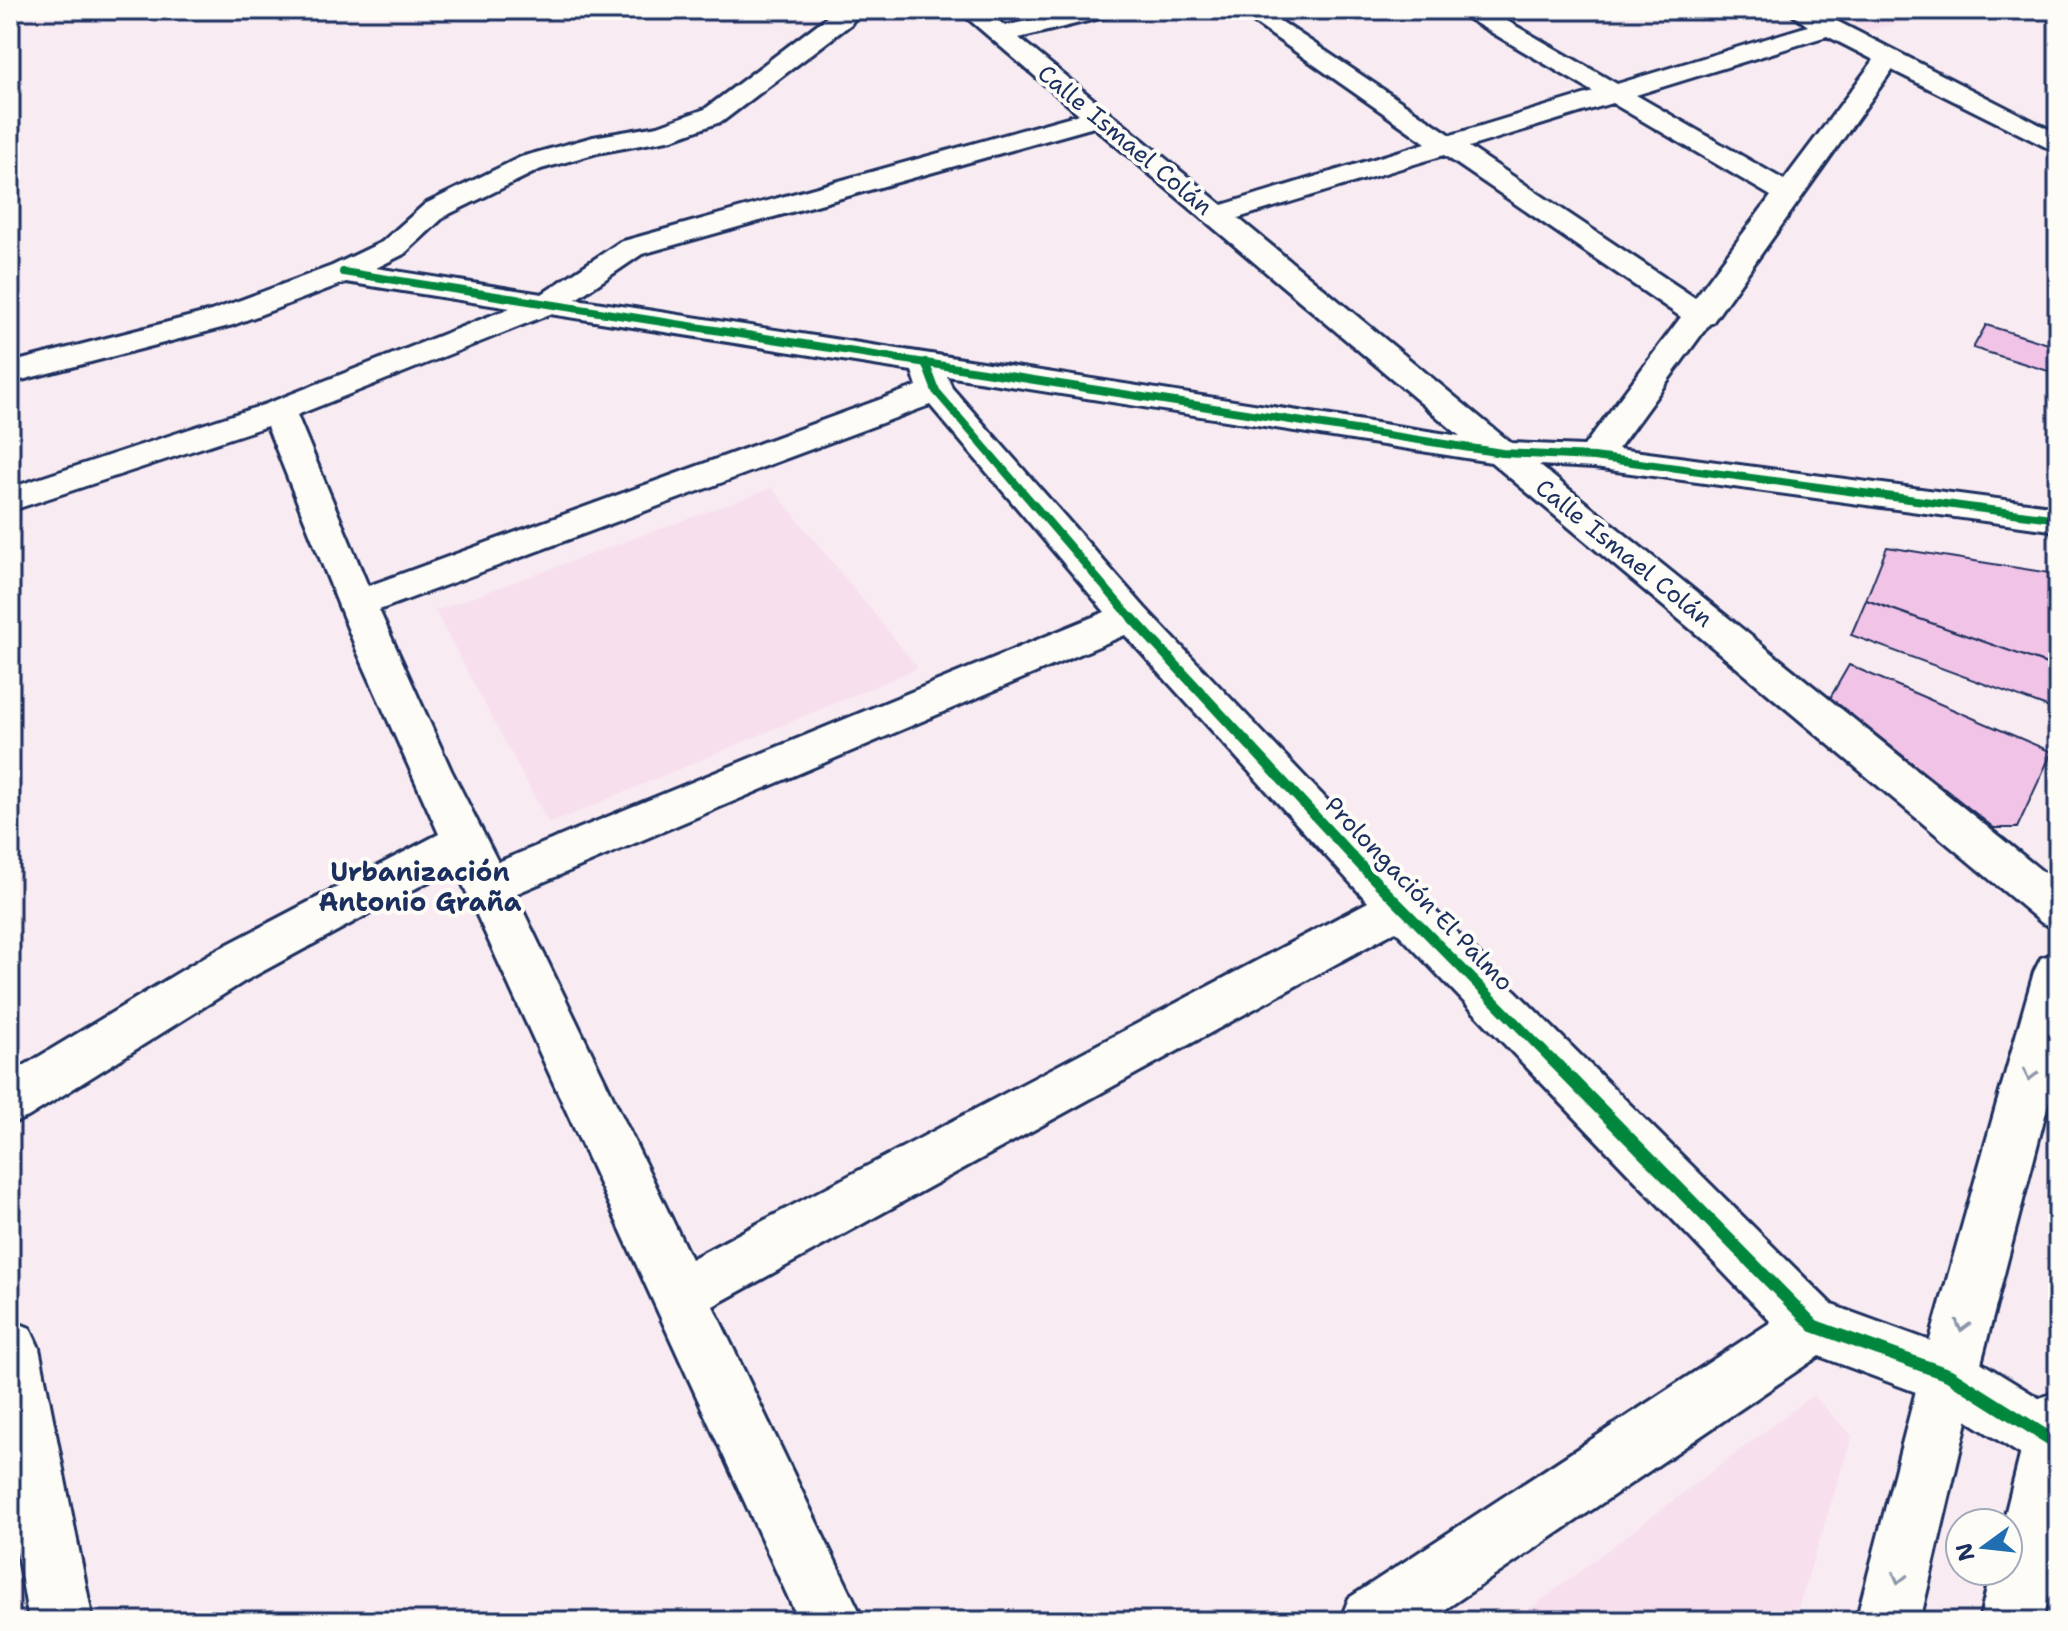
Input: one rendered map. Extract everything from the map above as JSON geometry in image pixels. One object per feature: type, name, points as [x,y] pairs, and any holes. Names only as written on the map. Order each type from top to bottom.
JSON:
[{"type":"street","points":[[10,373],[222,318],[343,272],[393,248],[435,210],[531,163],[593,145],[663,133],[714,115],[842,19],[848,10]]},
{"type":"street","name":"Calle Ismael Colán","points":[[970,10],[2058,910]]},
{"type":"street","points":[[1000,35],[1103,10]]},
{"type":"street","points":[[1248,10],[1701,316]]},
{"type":"street","points":[[1471,10],[1788,194]]},
{"type":"street","points":[[1794,10],[2058,145]]},
{"type":"street","points":[[1216,216],[1830,27]]},
{"type":"street","points":[[1594,457],[1701,316],[1888,58]]},
{"type":"street","points":[[10,500],[278,411],[547,304],[631,248],[1098,117]]},
{"type":"street","points":[[343,272],[547,304],[930,376],[1502,453],[1594,457],[2058,519]]},
{"type":"street","points":[[357,604],[930,376]]},
{"type":"street","name":"Prolongación El Palmo","points":[[930,376],[1131,617],[1364,869],[1403,905],[1814,1326],[1949,1375],[2056,1435]]},
{"type":"street","points":[[278,411],[357,604],[464,841],[488,886],[832,1621]]},
{"type":"street","points":[[488,886],[1131,617]]},
{"type":"street","points":[[10,1101],[228,967],[464,841]]},
{"type":"street","points":[[678,1295],[1403,905]]},
{"type":"street","points":[[1888,1621],[1949,1375],[2058,972]]},
{"type":"street","points":[[1372,1621],[1814,1326]]},
{"type":"street","points":[[10,1348],[61,1621]]},
{"type":"street","points":[[2011,1621],[2056,1435]]},
{"type":"shaded area","points":[[1823,10],[1944,10],[1868,31]]},
{"type":"shaded area","points":[[772,488],[918,668],[549,824],[435,611]]},
{"type":"shaded area","points":[[1813,1395],[1852,1436],[1794,1621],[1514,1621]]},
{"type":"building","points":[[1986,325],[2058,347],[2058,374],[1973,348]]},
{"type":"building","points":[[1887,547],[2056,574],[2058,668],[1866,600]]},
{"type":"building","points":[[1866,600],[2058,668],[2058,711],[1851,635]]},
{"type":"building","points":[[1849,665],[2052,752],[2017,828],[1994,828],[1830,698]]},
{"type":"cycle path","points":[[343,272],[1502,453],[1594,457],[2058,519]]},
{"type":"cycle path","points":[[925,362],[936,391],[1131,617],[1364,869],[1814,1326],[1949,1375],[2058,1444]]},
{"type":"district","name":"Urbanización Antonio Graña","points":[[420,887]]}]
